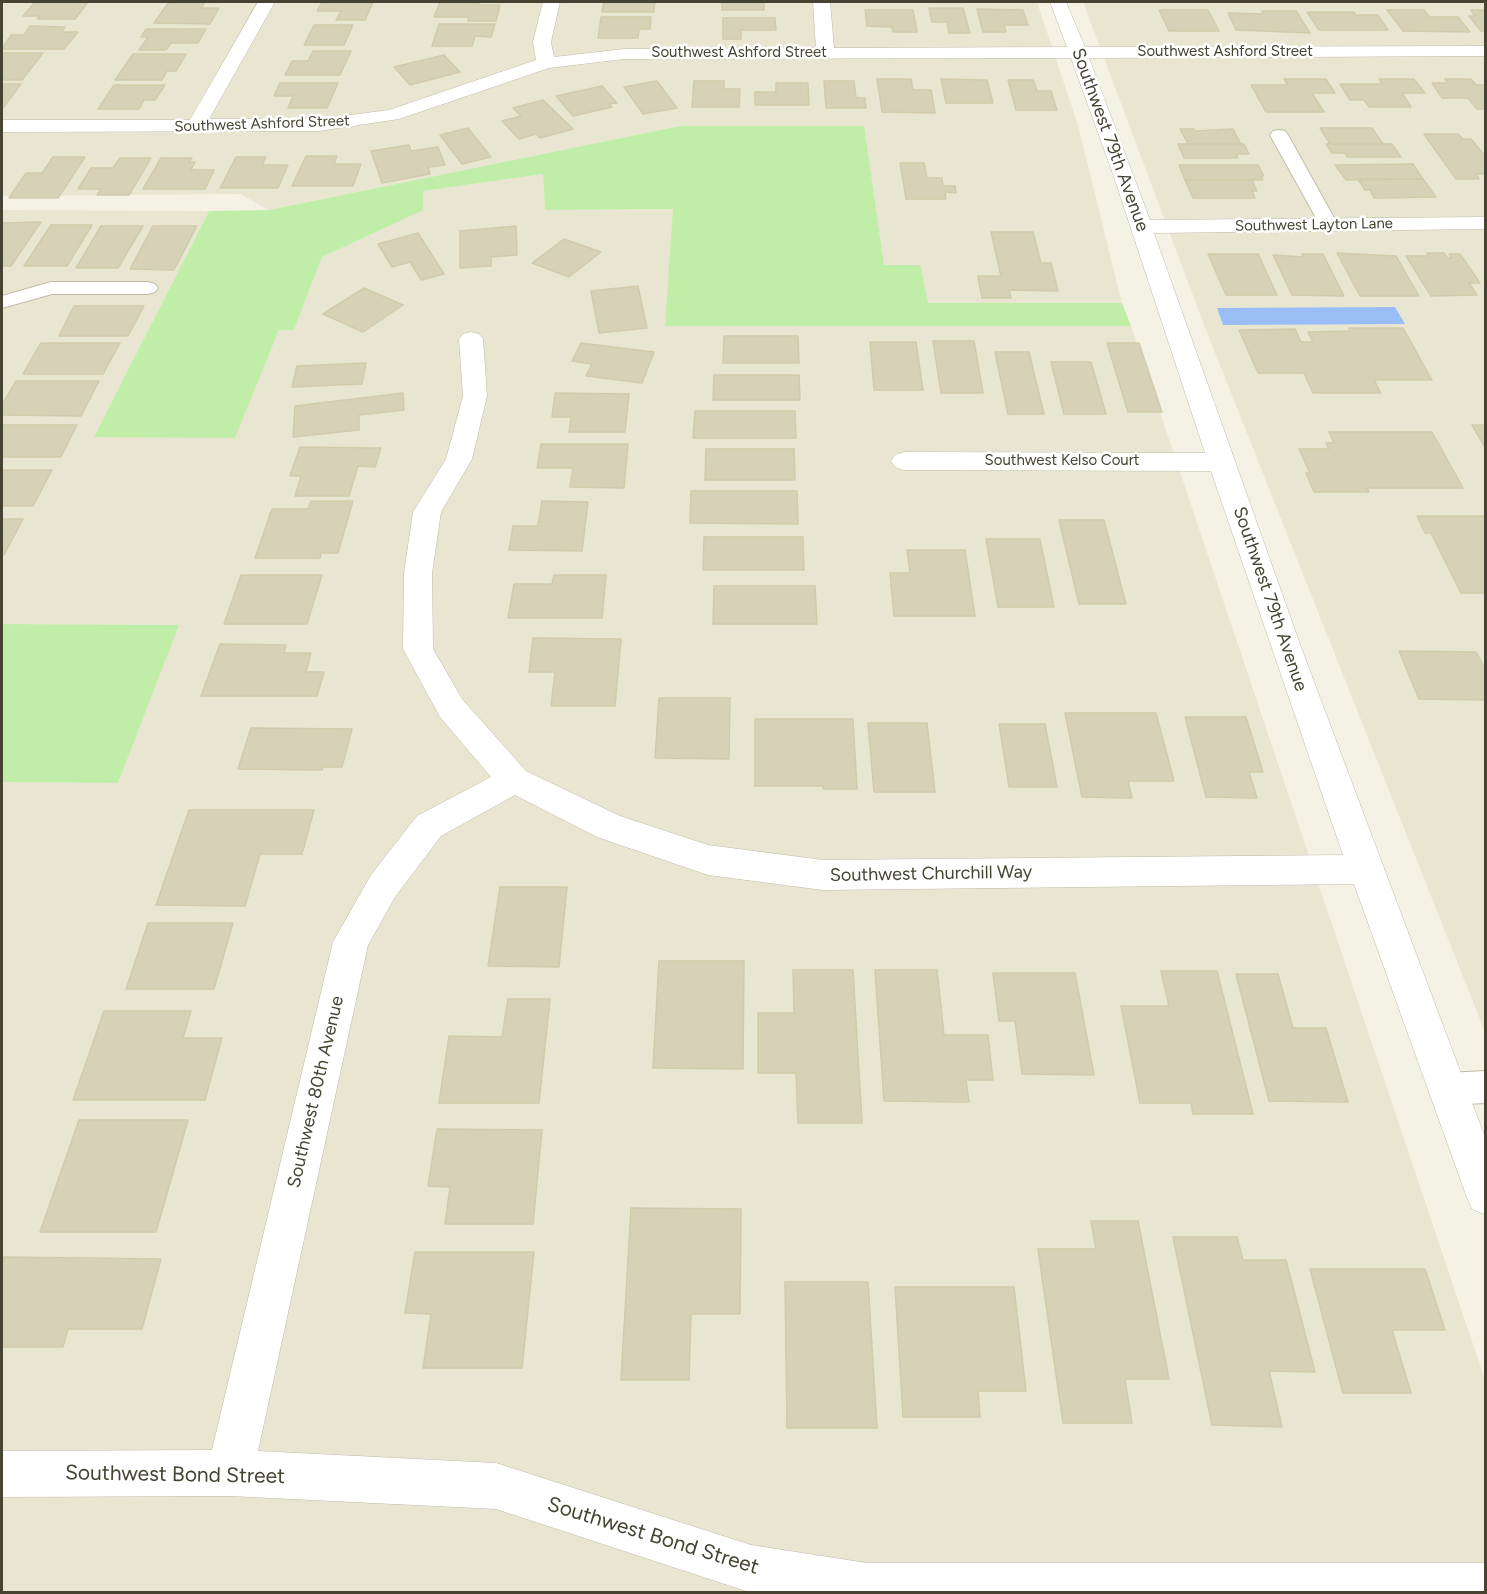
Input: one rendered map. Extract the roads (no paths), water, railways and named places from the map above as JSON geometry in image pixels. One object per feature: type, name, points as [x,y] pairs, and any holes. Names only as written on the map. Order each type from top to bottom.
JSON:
[{"type":"street","points":[[196,126],[266,2]]},
{"type":"street","points":[[546,63],[542,42],[551,2]]},
{"type":"street","points":[[820,2],[825,53]]},
{"type":"street","name":"Southwest 79th Avenue","points":[[1058,2],[1143,227],[1221,462],[1365,869],[1485,1195]]},
{"type":"street","name":"Southwest Ashford Street","points":[[2,126],[319,125],[382,117],[424,106],[546,63],[624,54],[1485,51]]},
{"type":"street","name":"Southwest Layton Lane","points":[[1143,227],[1485,223]]},
{"type":"street","points":[[471,339],[475,396],[459,459],[427,512],[418,573],[418,649],[451,708],[514,780]]},
{"type":"street","name":"Southwest Kelso Court","points":[[904,461],[1221,462]]},
{"type":"street","name":"Southwest Churchill Way","points":[[514,780],[609,827],[708,860],[823,875],[1365,869]]},
{"type":"street","name":"Southwest 80th Avenue","points":[[230,1473],[351,942],[382,886],[429,826],[514,780]]},
{"type":"street","name":"Southwest Bond Street","points":[[2,1474],[230,1473],[496,1486],[751,1569],[867,1587],[1485,1587]]},
{"type":"lane","points":[[1279,135],[1329,225]]},
{"type":"lane","points":[[2,302],[51,288],[148,288]]},
{"type":"lane","points":[[1446,1089],[1485,1087]]},
{"type":"water","points":[[1395,307],[1405,324],[1223,325],[1217,308]]}]
